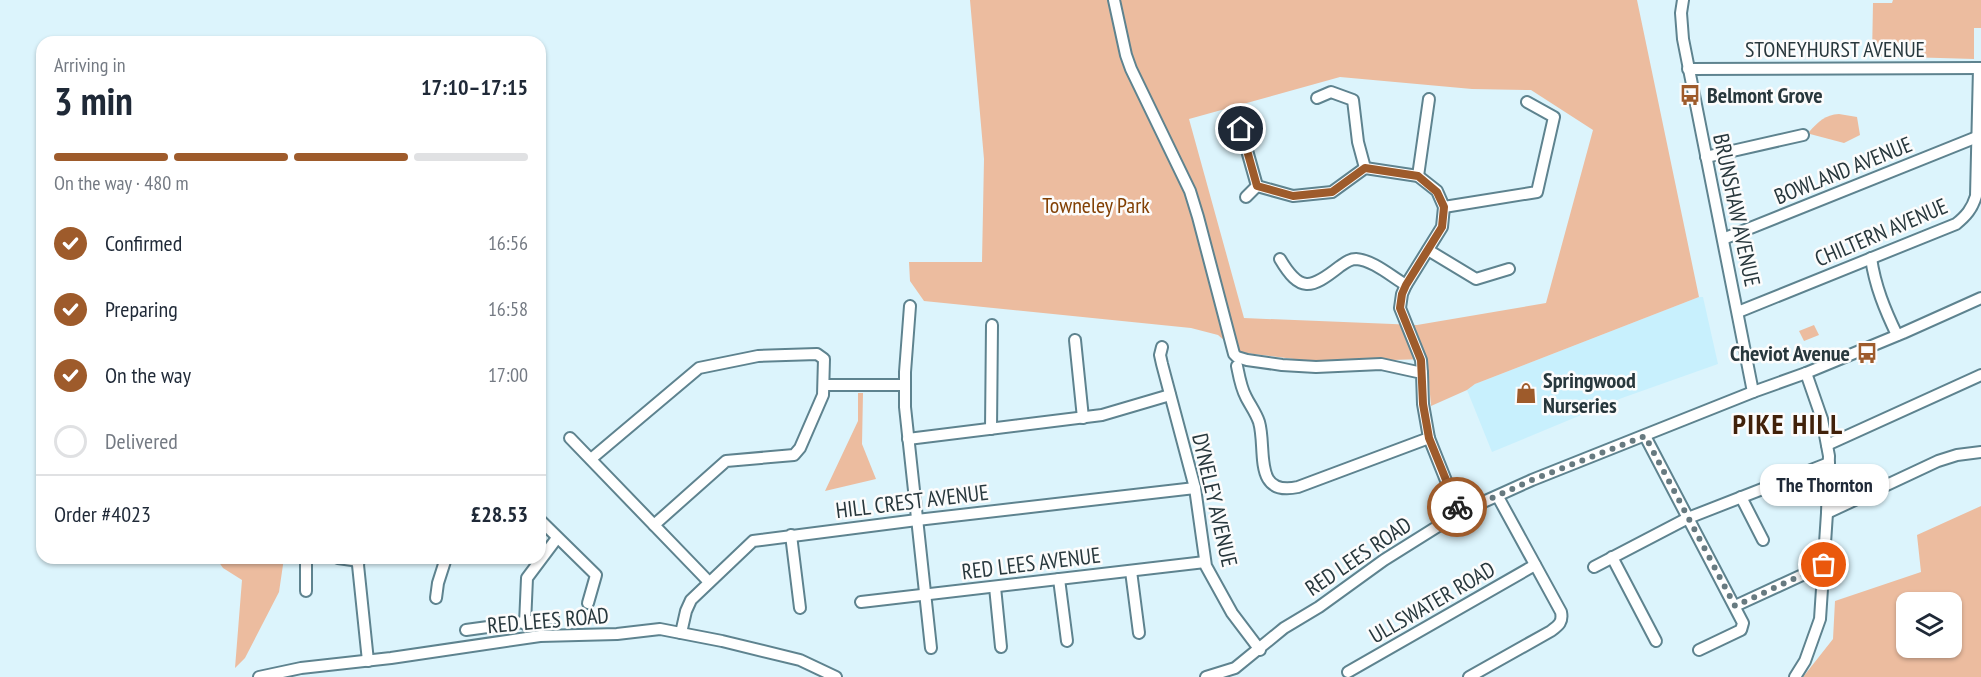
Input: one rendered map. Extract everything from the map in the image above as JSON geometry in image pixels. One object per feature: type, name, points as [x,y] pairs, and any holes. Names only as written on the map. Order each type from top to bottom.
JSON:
[{"type":"street","points":[[1114,0],[1131,69],[1190,191],[1234,354],[1247,360],[1282,365],[1316,367],[1381,364],[1422,373]]},
{"type":"street","name":"BRUNSHAW AVENUE","points":[[1683,0],[1681,13],[1683,39],[1753,392]]},
{"type":"street","name":"STONEYHURST AVENUE","points":[[1689,69],[1980,68]]},
{"type":"street","name":"CHILTERN AVENUE","points":[[1737,312],[1956,225],[1965,216],[1972,208],[1976,196],[1980,68]]},
{"type":"street","points":[[1317,98],[1331,92],[1353,100],[1358,142],[1365,168]]},
{"type":"street","points":[[1418,176],[1429,99]]},
{"type":"street","points":[[1444,207],[1537,192],[1554,117],[1527,102]]},
{"type":"street","points":[[1241,129],[1257,186]]},
{"type":"street","points":[[1706,157],[1803,135]]},
{"type":"street","name":"BOWLAND AVENUE","points":[[1723,239],[1977,137]]},
{"type":"street","points":[[1257,186],[1293,196],[1332,192],[1365,168],[1418,176],[1437,192],[1444,207],[1442,227],[1406,285],[1400,308],[1421,360],[1423,404],[1429,438],[1459,513]]},
{"type":"street","points":[[1246,197],[1257,186]]},
{"type":"street","points":[[1428,250],[1476,279],[1509,269]]},
{"type":"street","points":[[1871,258],[1874,280],[1897,335]]},
{"type":"street","points":[[1280,259],[1289,275],[1304,284],[1319,283],[1349,260],[1358,259],[1366,261],[1406,285]]},
{"type":"street","name":"RED LEES ROAD","points":[[1206,677],[1235,668],[1260,650],[1284,628],[1319,607],[1384,560],[1459,513],[1532,480],[1806,373],[1981,298]]},
{"type":"street","points":[[910,306],[905,385],[908,439],[931,648]]},
{"type":"street","points":[[991,429],[992,325]]},
{"type":"street","points":[[1075,340],[1083,418]]},
{"type":"street","name":"DYNELEY AVENUE","points":[[1162,348],[1160,355],[1195,488],[1205,562],[1227,605],[1260,650]]},
{"type":"street","points":[[591,459],[699,368],[758,356],[816,354],[824,359],[823,395],[800,448],[794,455],[726,461],[654,525]]},
{"type":"street","points":[[1237,366],[1245,395],[1258,420],[1262,434],[1262,458],[1267,477],[1274,486],[1285,490],[1299,488],[1429,438]]},
{"type":"street","points":[[1795,677],[1805,661],[1820,619],[1827,513],[1827,445],[1822,419],[1806,373]]},
{"type":"street","points":[[1827,445],[1981,375]]},
{"type":"street","points":[[824,386],[905,385]]},
{"type":"street","points":[[908,439],[1102,415],[1170,395]]},
{"type":"street","points":[[1645,436],[1743,623],[1740,630],[1699,650]]},
{"type":"street","points":[[570,438],[709,582]]},
{"type":"street","points":[[1827,513],[1938,461],[1957,455],[1981,452]]},
{"type":"street","points":[[1594,567],[1688,518],[1828,463]]},
{"type":"street","name":"HILL CREST AVENUE","points":[[681,633],[691,600],[753,541],[1195,488]]},
{"type":"street","points":[[1469,677],[1551,631],[1561,623],[1562,618],[1498,497]]},
{"type":"street","points":[[1741,497],[1763,540]]},
{"type":"street","points":[[546,526],[596,575],[588,603]]},
{"type":"street","points":[[791,535],[800,608]]},
{"type":"street","points":[[546,553],[557,538]]},
{"type":"street","points":[[1612,557],[1656,641]]},
{"type":"street","name":"RED LEES AVENUE","points":[[861,602],[1205,562]]},
{"type":"street","points":[[306,564],[306,591]]},
{"type":"street","points":[[359,564],[368,661]]},
{"type":"street","points":[[436,598],[444,564]]},
{"type":"street","points":[[525,623],[527,578],[538,564]]},
{"type":"street","name":"ULLSWATER ROAD","points":[[1348,672],[1535,565]]},
{"type":"street","points":[[1735,606],[1824,565]]},
{"type":"street","points":[[1131,571],[1139,633]]},
{"type":"street","points":[[1059,579],[1067,641]]},
{"type":"street","points":[[995,587],[1001,647]]},
{"type":"street","points":[[466,630],[553,618]]},
{"type":"street","name":"RED LEES ROAD","points":[[259,677],[301,668],[368,661],[540,636],[617,634],[660,629],[800,660],[836,677]]},
{"type":"shaded area","points":[[1703,297],[1718,364],[1622,398],[1492,452],[1467,390],[1475,384]]},
{"type":"green space","name":"Towneley Park","points":[[970,0],[1637,0],[1699,297],[1475,384],[1431,406],[1427,359],[1318,362],[1238,352],[1218,335],[1191,328],[924,301],[910,281],[909,262],[982,262],[984,159]],"holes":[[[1340,77],[1472,89],[1531,90],[1593,130],[1546,303],[1417,325],[1244,318],[1189,119]]]},
{"type":"green space","points":[[1893,0],[1981,0],[1981,28],[1974,28],[1974,59],[1872,56],[1873,3],[1892,3]]},
{"type":"green space","points":[[1839,114],[1857,117],[1860,135],[1844,143],[1810,134],[1809,132],[1822,119]]},
{"type":"green space","points":[[1814,325],[1819,335],[1804,341],[1799,331]]},
{"type":"green space","points":[[858,393],[863,393],[862,444],[876,479],[825,491],[858,421]]},
{"type":"green space","points":[[1981,506],[1981,677],[1803,677],[1833,639],[1835,601],[1921,572],[1917,535]]},
{"type":"green space","points":[[220,564],[283,564],[279,592],[245,658],[235,668],[242,580]]},
{"type":"way so far","points":[[1457,507],[1459,513],[1532,480],[1645,436],[1735,606],[1824,565]]},
{"type":"place","name":"Belmont Grove","points":[[1690,95]]},
{"type":"place","name":"Cheviot Avenue","points":[[1867,353]]},
{"type":"place","name":"Springwood Nurseries","points":[[1526,393]]},
{"type":"place","name":"The Thornton","points":[[1824,565]]},
{"type":"district","name":"PIKE HILL","points":[[1788,424]]},
{"type":"route","points":[[1241,129],[1257,186],[1293,196],[1332,192],[1365,168],[1418,176],[1437,192],[1444,207],[1442,227],[1406,285],[1400,308],[1421,360],[1423,404],[1429,438],[1457,507]]}]
